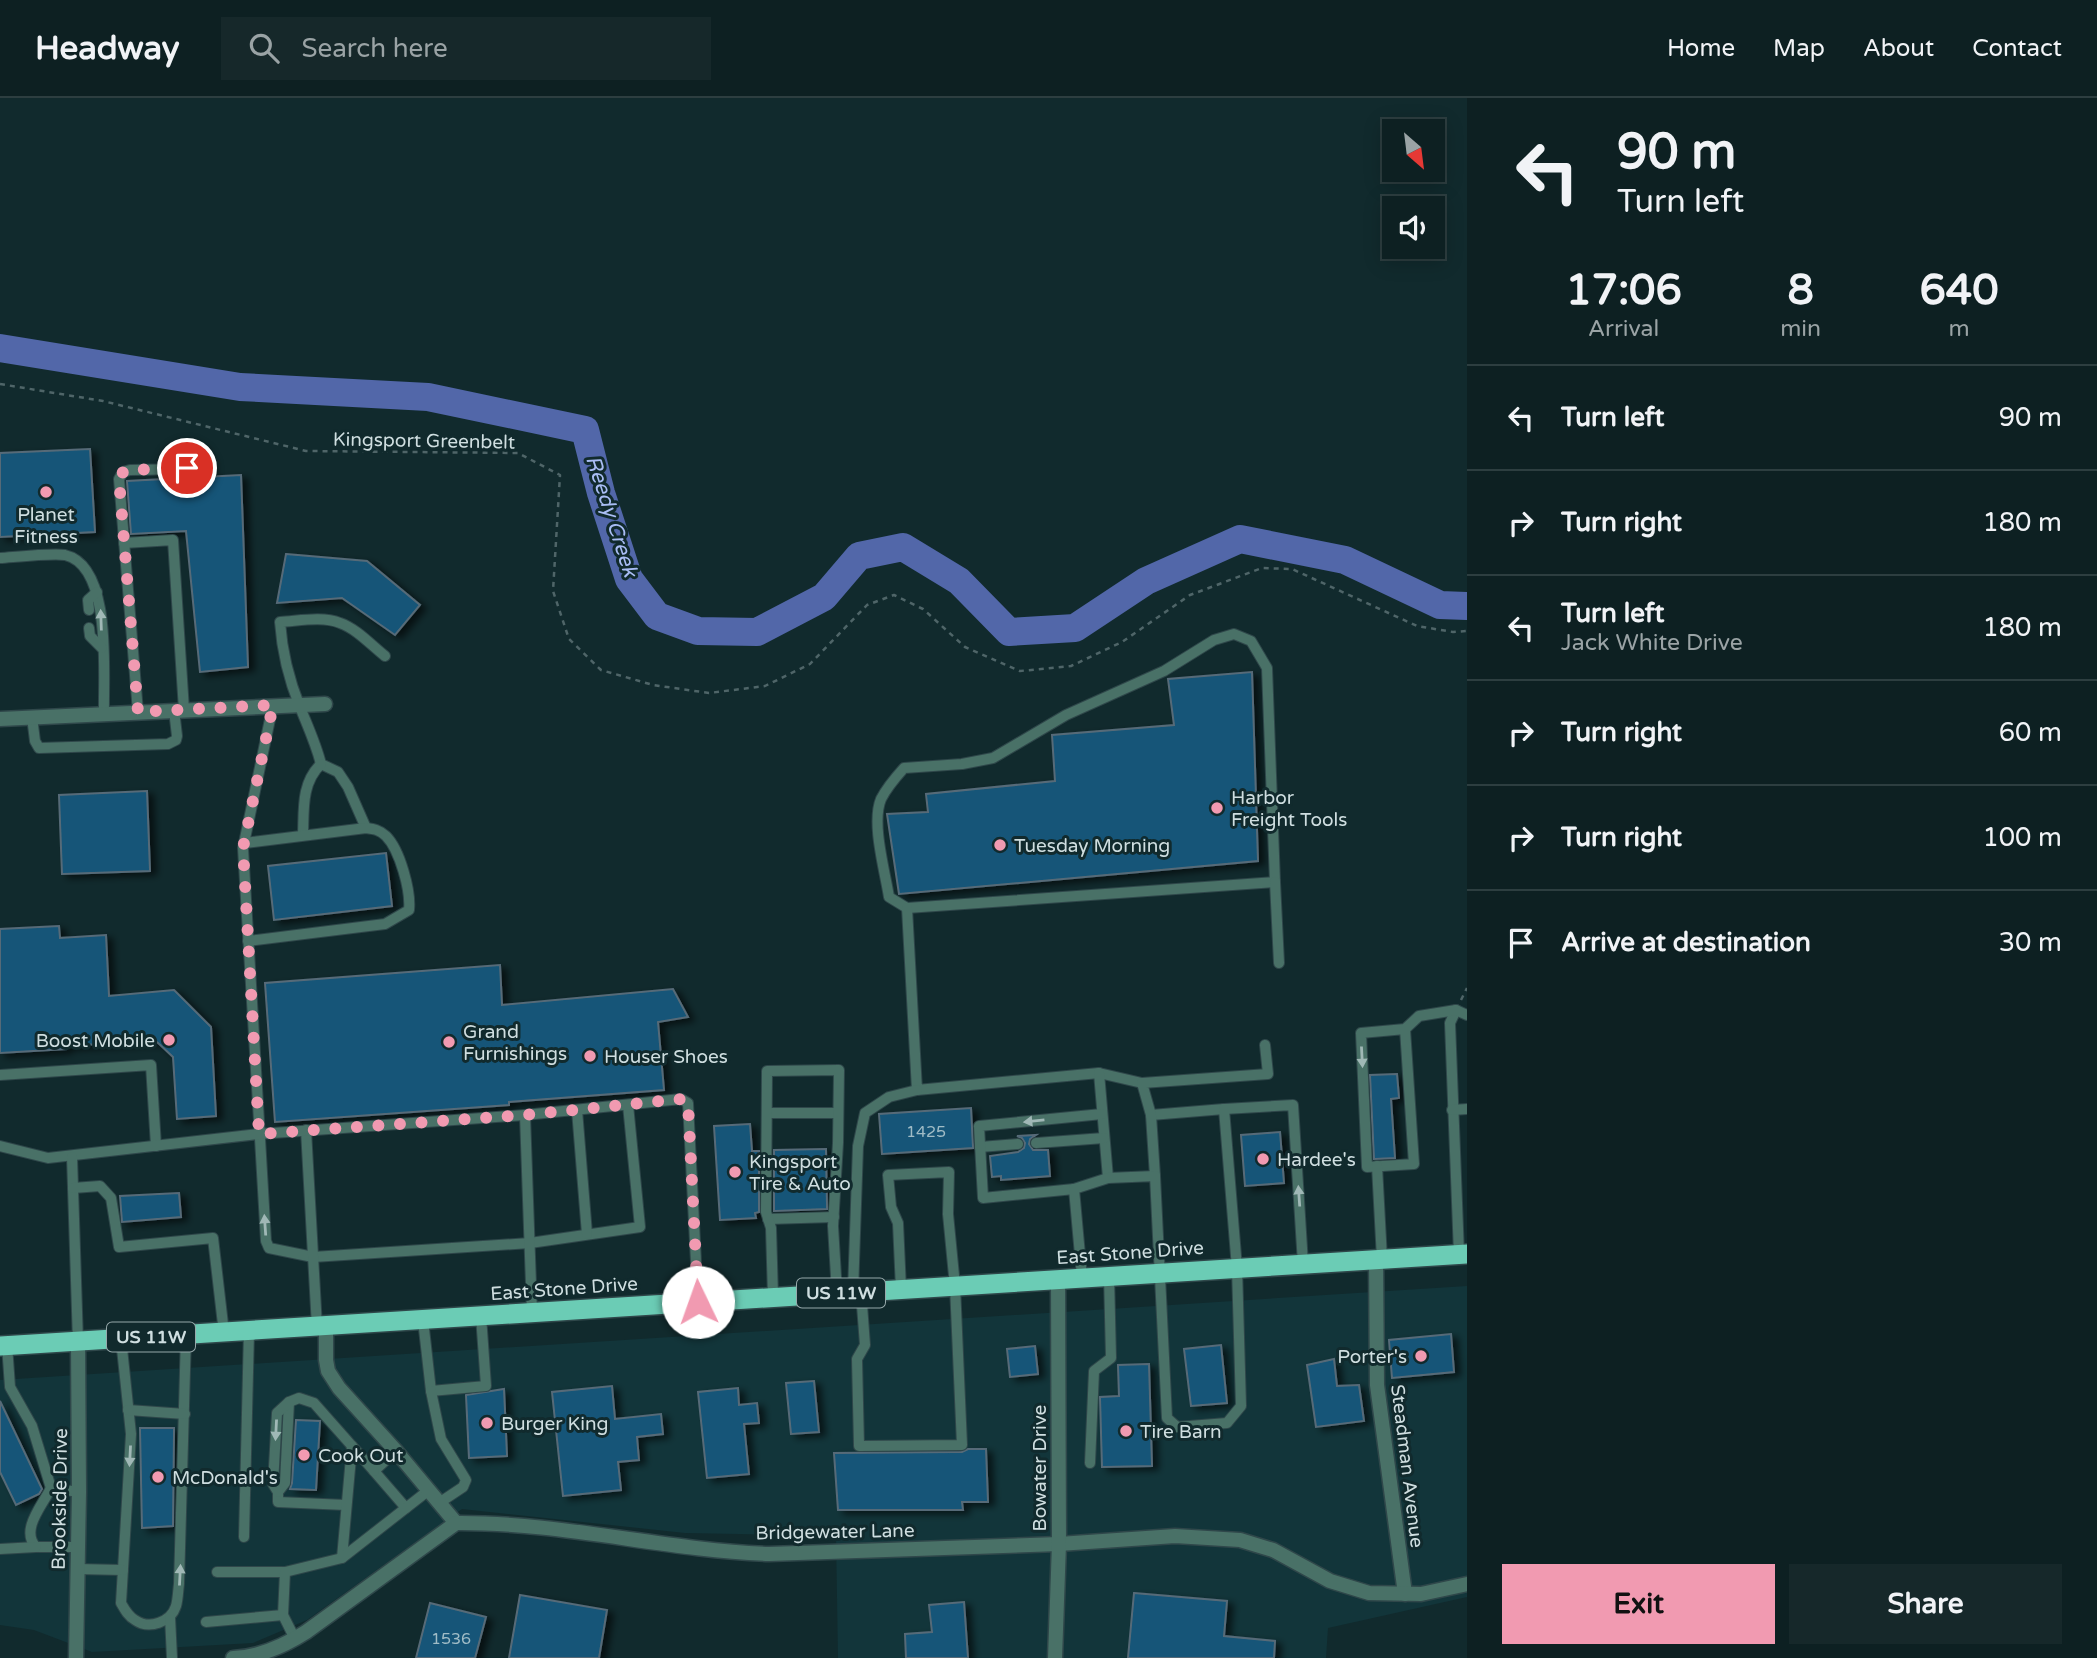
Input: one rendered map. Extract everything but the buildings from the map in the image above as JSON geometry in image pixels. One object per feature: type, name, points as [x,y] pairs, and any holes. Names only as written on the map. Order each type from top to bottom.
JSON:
[{"type":"highway","name":"East Stone Drive","points":[[3,1346],[1463,1254]]},
{"type":"street","points":[[0,719],[326,704]]},
{"type":"street","name":"Steadman Avenue","points":[[1379,1259],[1377,1385],[1405,1594]]},
{"type":"street","name":"Bowater Drive","points":[[1055,1658],[1059,1544],[1058,1279]]},
{"type":"street","points":[[233,1658],[248,1657],[295,1639],[456,1523],[339,1388],[328,1371],[321,1326]]},
{"type":"street","name":"Brookside Drive","points":[[76,1658],[80,1377],[78,1342]]},
{"type":"street","name":"Bridgewater Lane","points":[[456,1523],[574,1532],[737,1553],[1059,1544],[1175,1536],[1240,1540],[1273,1550],[1330,1581],[1369,1594],[1421,1594],[1467,1584]]},
{"type":"lane","points":[[138,712],[119,479],[123,472],[139,469],[187,468]]},
{"type":"lane","points":[[32,717],[34,741],[39,748],[168,744],[176,740],[179,710],[173,540],[124,543]]},
{"type":"lane","points":[[0,558],[65,555],[85,565],[93,580],[101,610],[104,713]]},
{"type":"lane","points":[[89,610],[88,600],[97,592]]},
{"type":"lane","points":[[321,765],[317,747],[286,665],[280,622],[339,622],[354,630],[385,656]]},
{"type":"lane","points":[[89,628],[90,635],[102,648]]},
{"type":"lane","points":[[1275,882],[907,908],[889,897],[878,826],[880,802],[889,785],[904,768],[962,764],[993,758],[1066,715],[1164,671],[1214,640],[1234,634],[1251,641],[1267,668],[1279,963]]},
{"type":"lane","points":[[273,705],[245,843],[259,1134],[266,1241],[269,1248],[313,1257],[530,1243],[640,1227],[628,1105]]},
{"type":"lane","points":[[321,765],[338,772],[366,828]]},
{"type":"lane","points":[[303,835],[305,789],[311,774],[321,765]]},
{"type":"lane","points":[[245,843],[366,828],[377,830],[393,845],[410,899],[409,910],[385,924],[248,941]]},
{"type":"lane","points":[[907,908],[917,1090]]},
{"type":"lane","points":[[1456,1010],[1450,1023],[1451,1110],[1463,1254]]},
{"type":"lane","points":[[1405,1029],[1414,1164],[1367,1167],[1361,1033],[1405,1029],[1419,1016],[1456,1010],[1467,1015]]},
{"type":"lane","points":[[850,1292],[858,1146],[865,1113],[889,1097],[917,1090],[1099,1073],[1142,1083],[1268,1074],[1265,1045]]},
{"type":"lane","points":[[0,1075],[151,1065],[156,1146]]},
{"type":"lane","points":[[773,1297],[771,1228],[766,1212],[767,1072],[839,1070],[834,1216],[850,1292],[865,1345],[857,1359],[859,1446],[962,1444],[955,1286],[948,1214],[949,1172],[888,1175],[891,1207],[898,1223],[901,1289]]},
{"type":"lane","points":[[1099,1073],[1108,1178]]},
{"type":"lane","points":[[1142,1083],[1151,1115],[1167,1418],[1178,1427],[1227,1423],[1241,1406],[1237,1268],[1224,1109]]},
{"type":"lane","points":[[0,1146],[48,1158],[72,1157],[259,1134],[525,1115],[681,1099],[688,1103],[698,1302]]},
{"type":"lane","points":[[1151,1115],[1293,1105],[1303,1264]]},
{"type":"lane","points":[[1451,1110],[1467,1109]]},
{"type":"lane","points":[[577,1110],[587,1234]]},
{"type":"lane","points":[[767,1113],[838,1113]]},
{"type":"lane","points":[[1102,1114],[979,1126],[984,1198],[1074,1189],[1108,1178],[1155,1176]]},
{"type":"lane","points":[[525,1115],[532,1313]]},
{"type":"lane","points":[[306,1130],[313,1257],[321,1326]]},
{"type":"lane","points":[[1036,1143],[1104,1138]]},
{"type":"lane","points":[[980,1147],[1018,1144]]},
{"type":"lane","points":[[72,1157],[78,1342]]},
{"type":"lane","points":[[1377,1166],[1379,1259]]},
{"type":"lane","points":[[73,1188],[100,1186],[111,1198],[119,1247],[213,1238],[224,1332]]},
{"type":"lane","points":[[1074,1189],[1082,1278]]},
{"type":"lane","points":[[768,1219],[834,1216]]},
{"type":"lane","points":[[1090,1463],[1094,1371],[1111,1358],[1110,1276]]},
{"type":"lane","points":[[431,1391],[486,1386],[481,1316]]},
{"type":"lane","points":[[423,1320],[431,1391],[441,1439],[466,1480],[463,1487],[439,1503]]},
{"type":"lane","points":[[244,1537],[249,1331]]},
{"type":"lane","points":[[121,1339],[131,1434],[121,1603],[127,1614],[142,1624],[162,1622],[170,1617],[176,1607],[179,1584],[186,1335]]},
{"type":"lane","points":[[3,1346],[10,1387],[32,1426],[51,1489],[29,1534],[36,1547]]},
{"type":"lane","points":[[346,1505],[278,1497],[273,1484],[277,1413],[289,1402],[299,1398],[314,1403],[406,1508]]},
{"type":"lane","points":[[128,1410],[185,1413]]},
{"type":"lane","points":[[342,1558],[352,1446]]},
{"type":"lane","points":[[374,1471],[396,1451]]},
{"type":"lane","points":[[51,1489],[79,1492]]},
{"type":"lane","points":[[217,1572],[285,1572],[342,1558],[429,1490]]},
{"type":"lane","points":[[0,1549],[78,1548]]},
{"type":"lane","points":[[77,1569],[123,1570]]},
{"type":"lane","points":[[285,1572],[283,1615],[295,1639]]},
{"type":"lane","points":[[206,1622],[283,1615]]},
{"type":"lane","points":[[170,1617],[172,1658]]},
{"type":"path","name":"Kingsport Greenbelt","points":[[0,384],[103,401],[306,451],[519,453],[560,475],[552,591],[569,639],[601,670],[653,685],[709,693],[765,686],[810,664],[867,605],[894,595],[923,609],[965,647],[1020,671],[1071,667],[1122,642],[1190,595],[1262,568],[1292,569],[1417,626],[1453,632],[1467,631]]},
{"type":"shaded area","points":[[1467,1286],[1467,1597],[1328,1628],[1326,1658],[838,1658],[836,1536],[685,1533],[462,1509],[307,1620],[253,1643],[92,1652],[34,1630],[0,1625],[0,1380]]},
{"type":"waterway","name":"Reedy Creek","points":[[0,348],[240,387],[428,397],[585,430],[601,493],[629,579],[657,616],[698,631],[757,632],[824,597],[859,556],[903,547],[959,581],[1009,632],[1075,628],[1146,581],[1240,539],[1345,560],[1440,605],[1467,606]]},
{"type":"place","name":"Planet Fitness","points":[[46,492]]},
{"type":"place","name":"Harbor Freight Tools","points":[[1217,808]]},
{"type":"place","name":"Tuesday Morning","points":[[1000,845]]},
{"type":"place","name":"Boost Mobile","points":[[169,1040]]},
{"type":"place","name":"Grand Furnishings","points":[[449,1042]]},
{"type":"place","name":"Houser Shoes","points":[[590,1056]]},
{"type":"place","name":"Hardee's","points":[[1263,1159]]},
{"type":"place","name":"Kingsport Tire & Auto","points":[[735,1172]]},
{"type":"place","name":"Porter's","points":[[1421,1356]]},
{"type":"place","name":"Burger King","points":[[487,1423]]},
{"type":"place","name":"Tire Barn","points":[[1126,1431]]},
{"type":"place","name":"Cook Out","points":[[304,1455]]},
{"type":"place","name":"McDonald's","points":[[158,1477]]},
{"type":"route","points":[[187,468],[130,470],[123,472],[119,479],[138,712],[273,705],[243,848],[259,1134],[525,1115],[681,1099],[688,1103],[698,1302]]}]
